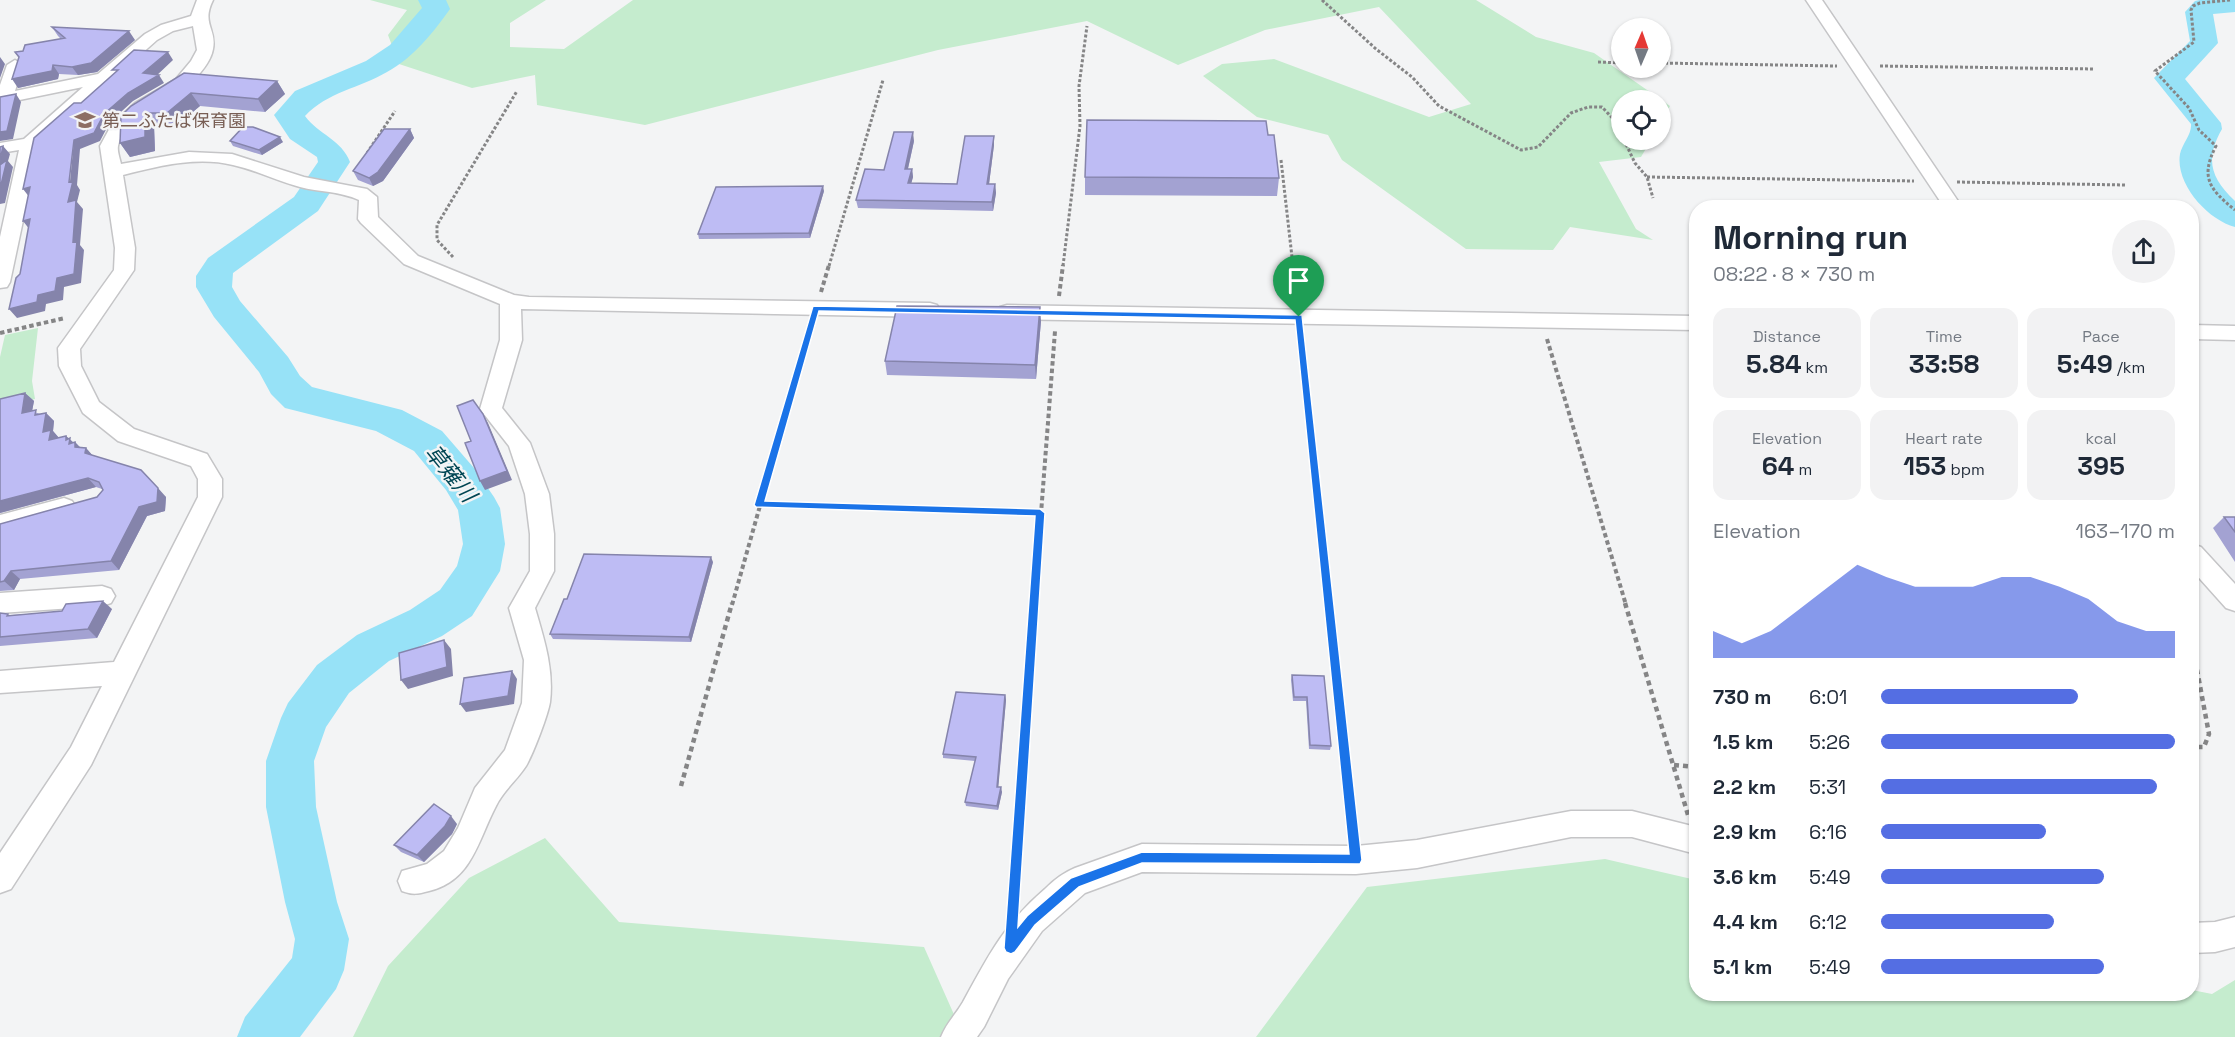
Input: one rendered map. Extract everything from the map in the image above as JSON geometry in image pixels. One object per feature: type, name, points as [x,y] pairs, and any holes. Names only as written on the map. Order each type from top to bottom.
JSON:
[{"type":"street","points":[[0,879],[81,756],[210,497],[210,479],[198,460],[126,435],[90,407],[70,366],[69,348],[76,335],[110,293],[124,270],[125,248],[109,146],[118,128],[141,107],[182,83],[199,63],[205,50],[205,40],[199,19],[205,0]]},
{"type":"street","points":[[1814,0],[1948,200]]},
{"type":"street","points":[[0,148],[30,143],[151,37],[167,28],[199,19]]},
{"type":"street","points":[[2,99],[15,65]]},
{"type":"street","points":[[2,99],[102,79]]},
{"type":"street","points":[[0,282],[30,143]]},
{"type":"street","points":[[114,171],[147,164],[207,157],[231,159],[308,183],[339,187],[369,197],[368,219],[411,260],[510,301],[528,304],[954,311]]},
{"type":"street","points":[[413,881],[434,876],[454,861],[469,836],[485,797],[516,757],[536,703],[537,660],[522,608],[542,571],[542,534],[537,494],[519,443],[491,409],[511,340],[510,301]]},
{"type":"street","points":[[988,312],[1689,323]]},
{"type":"street","points":[[2199,332],[2235,333]]},
{"type":"street","points":[[0,524],[86,501]]},
{"type":"street","points":[[2199,562],[2235,601]]},
{"type":"street","points":[[0,603],[102,596]]},
{"type":"street","points":[[0,682],[123,673]]},
{"type":"street","points":[[957,1037],[973,1016],[997,968],[1031,920],[1075,882],[1142,858],[1356,860],[1417,854],[1571,824],[1632,824],[1689,839]]},
{"type":"street","points":[[2199,938],[2215,937],[2235,932]]},
{"type":"path","points":[[1322,0],[1376,49],[1413,77],[1439,106],[1521,150],[1538,147],[1571,113],[1588,107],[1602,107],[1611,117]]},
{"type":"path","points":[[2230,0],[2199,3],[2193,6],[2191,10],[2194,42],[2155,71],[2189,108],[2199,130],[2216,146],[2206,167],[2209,179],[2235,210]]},
{"type":"path","points":[[1011,948],[1040,513],[1057,313],[1080,126],[1079,87],[1087,26]]},
{"type":"path","points":[[1598,62],[1611,63]]},
{"type":"path","points":[[681,786],[759,505],[883,80]]},
{"type":"path","points":[[452,276],[458,265],[452,255],[439,246],[434,235],[436,225],[517,91]]},
{"type":"path","points":[[339,187],[395,111]]},
{"type":"path","points":[[1629,150],[1635,163],[1647,177],[1653,198]]},
{"type":"path","points":[[1281,160],[1356,860]]},
{"type":"path","points":[[1647,177],[2125,185]]},
{"type":"path","points":[[0,333],[69,317]]},
{"type":"path","points":[[1541,321],[1689,817]]},
{"type":"path","points":[[759,505],[1040,513]]},
{"type":"path","points":[[2199,680],[2209,734],[2204,747],[2199,747]]},
{"type":"path","points":[[1674,765],[1689,766]]},
{"type":"green space","points":[[370,0],[546,0],[510,23],[510,47],[564,49],[633,0],[1476,0],[1536,37],[1594,53],[1611,65],[1611,78],[1630,78],[1647,90],[1611,90],[1611,150],[1645,150],[1641,157],[1599,162],[1636,229],[1653,240],[1570,227],[1553,250],[1466,249],[1342,160],[1328,135],[1257,117],[1203,76],[1222,64],[1274,59],[1429,117],[1471,104],[1379,7],[1265,30],[1178,65],[1087,21],[938,50],[645,125],[537,105],[535,75],[472,88],[399,64],[388,35],[407,10]]},
{"type":"green space","points":[[38,328],[32,381],[35,399],[0,407],[0,357],[5,335]]},
{"type":"green space","points":[[545,838],[619,922],[924,947],[964,1037],[353,1037],[388,966],[469,878]]},
{"type":"green space","points":[[1605,859],[1689,878],[1689,1001],[2199,1001],[2199,991],[2212,994],[2235,980],[2235,1037],[1256,1037],[1367,887]]},
{"type":"building","points":[[52,27],[129,31],[91,63],[72,67],[53,65],[52,71],[12,79],[19,57],[15,52],[23,51],[25,45],[65,38]]},
{"type":"building","points":[[134,50],[168,52],[143,73],[159,75],[128,93],[104,114],[94,133],[74,140],[69,182],[73,181],[68,202],[76,200],[73,242],[77,241],[74,274],[57,278],[55,291],[38,295],[37,302],[9,309],[16,278],[20,274],[30,219],[23,221],[30,187],[23,189],[34,138],[74,103],[81,103],[118,70],[112,70]]},
{"type":"building","points":[[184,73],[277,81],[258,99],[191,93],[167,113],[145,113],[145,137],[120,143],[121,116],[131,106]]},
{"type":"building","points":[[16,94],[7,131],[0,132],[0,97]]},
{"type":"building","points":[[1087,120],[1266,121],[1268,135],[1274,135],[1279,178],[1085,177]]},
{"type":"building","points":[[243,127],[253,127],[280,137],[259,150],[230,141]]},
{"type":"building","points":[[384,129],[410,129],[378,172],[369,178],[353,171]]},
{"type":"building","points":[[894,132],[913,132],[905,169],[912,169],[908,183],[957,184],[965,136],[994,136],[987,184],[995,184],[992,202],[856,200],[865,169],[884,170]]},
{"type":"building","points":[[7,160],[0,189],[0,165]]},
{"type":"building","points":[[823,186],[809,233],[698,234],[716,187]]},
{"type":"building","points":[[897,306],[1040,307],[1035,365],[885,361]]},
{"type":"building","points":[[25,393],[22,413],[36,410],[35,415],[46,413],[43,432],[51,430],[49,440],[66,436],[66,440],[70,438],[69,444],[75,442],[75,447],[86,448],[85,453],[141,470],[158,488],[157,502],[139,507],[111,561],[11,571],[4,581],[0,582],[0,524],[97,497],[103,490],[99,482],[88,478],[0,501],[0,399]]},
{"type":"building","points":[[473,400],[483,414],[507,471],[480,481],[465,443],[471,441],[457,406]]},
{"type":"building","points":[[2224,517],[2235,517],[2235,532]]},
{"type":"building","points":[[584,554],[711,557],[689,637],[550,634],[564,599],[567,599]]},
{"type":"building","points":[[103,601],[88,629],[0,637],[0,613],[8,614],[7,616],[62,611],[66,604]]},
{"type":"building","points":[[444,640],[447,667],[401,680],[399,653]]},
{"type":"building","points":[[512,671],[508,696],[460,704],[464,678]]},
{"type":"building","points":[[1292,675],[1324,676],[1331,746],[1310,745],[1307,697],[1294,697]]},
{"type":"building","points":[[956,692],[1005,695],[997,787],[1001,787],[997,806],[965,802],[976,757],[943,754]]},
{"type":"building","points":[[434,804],[451,816],[445,826],[417,855],[394,845]]},
{"type":"waterway","name":"草薙川","points":[[265,1037],[317,970],[322,939],[311,902],[291,807],[290,761],[305,718],[333,679],[373,648],[426,623],[456,603],[478,571],[484,544],[479,508],[460,479],[428,441],[388,420],[299,398],[285,385],[275,366],[227,309],[214,287],[214,276],[220,266],[306,204],[334,162],[331,153],[301,132],[289,115],[306,97],[376,67],[400,51],[436,9],[432,0]]},
{"type":"waterway","points":[[2235,4],[2205,7],[2199,12],[2204,43],[2169,78],[2206,123],[2207,129],[2199,142],[2196,155],[2196,167],[2200,178],[2214,199],[2235,217]]},
{"type":"place","name":"第二ふたば保育園","points":[[85,120]]},
{"type":"route","points":[[816,308],[1299,317],[1356,860],[1142,858],[1075,882],[1031,920],[1011,948],[1040,513],[759,505],[816,308]]}]
